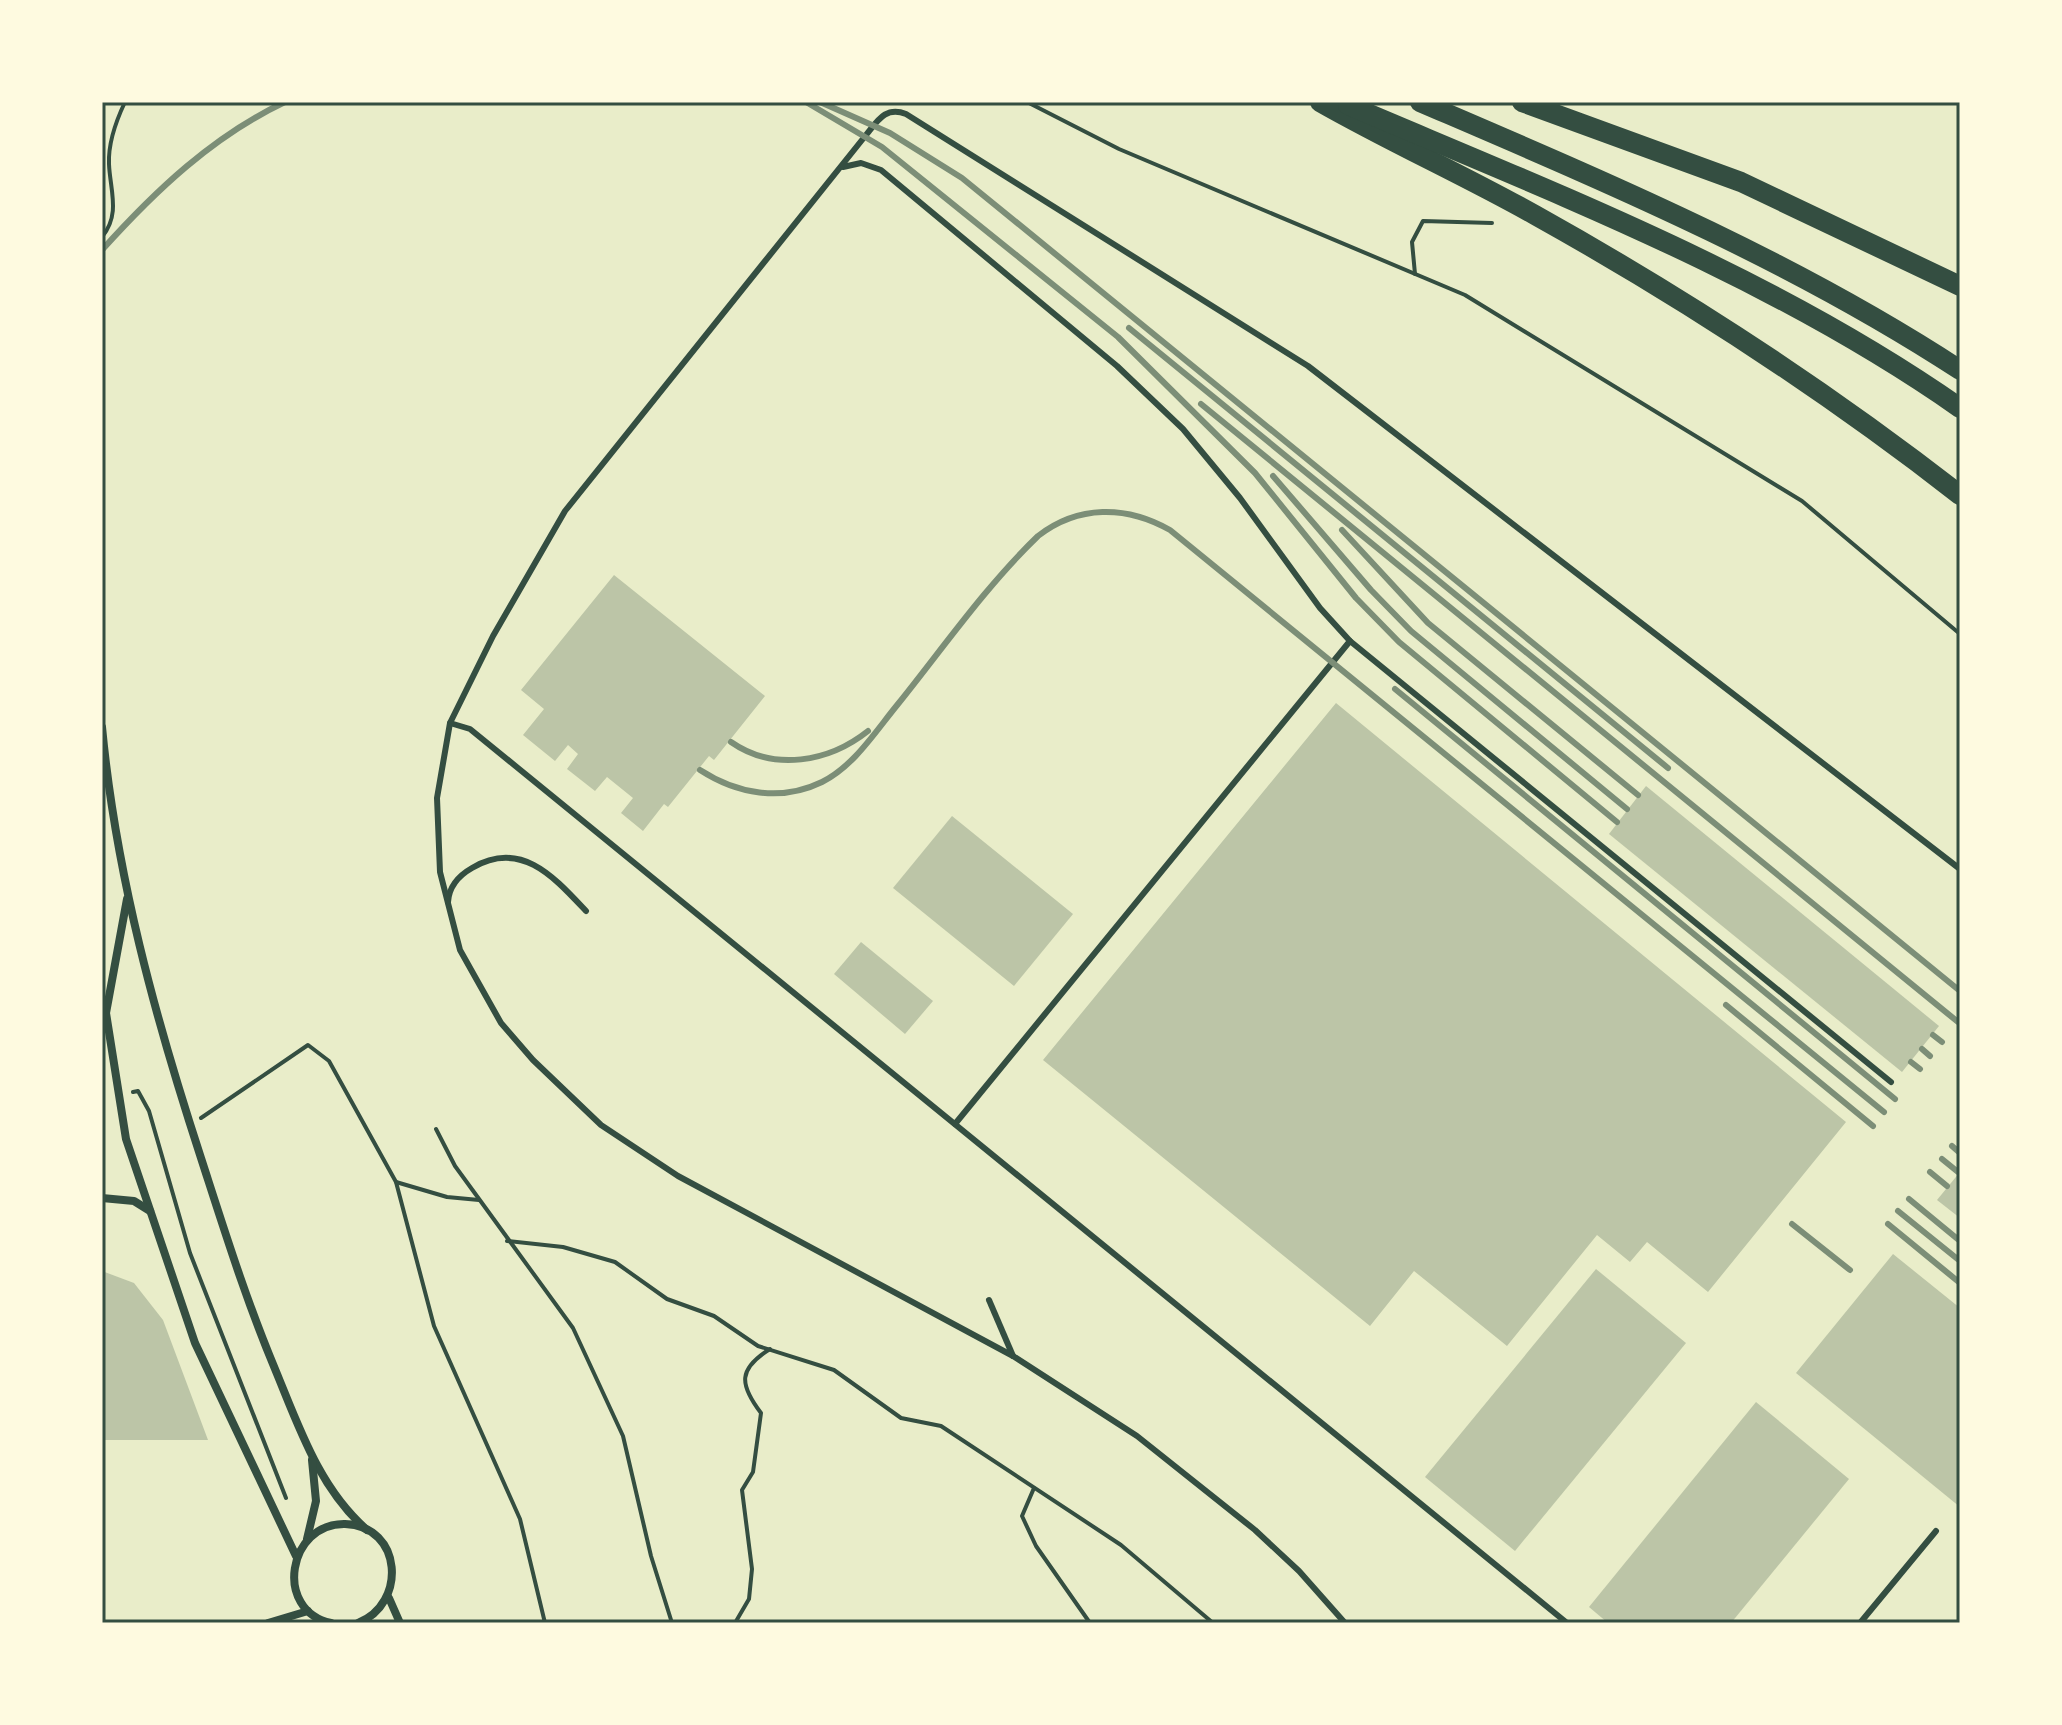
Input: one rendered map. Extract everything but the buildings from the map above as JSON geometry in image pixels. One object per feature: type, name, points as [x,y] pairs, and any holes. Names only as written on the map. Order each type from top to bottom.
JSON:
[{"type":"highway","points":[[1320,102],[1531,213],[1680,298],[1806,380],[1960,495]]},
{"type":"highway","points":[[1341,102],[1610,218],[1748,282],[1877,353],[1960,408]]},
{"type":"highway","points":[[1420,102],[1635,195],[1773,260],[1867,311],[1960,370]]},
{"type":"highway","points":[[1522,102],[1741,182],[1960,286]]},
{"type":"street","points":[[102,727],[128,894],[142,961],[190,1125],[250,1310],[311,1455],[343,1509],[383,1544],[392,1561],[394,1580],[389,1598],[377,1613],[358,1623]]},
{"type":"street","points":[[128,894],[106,1013],[126,1139],[195,1343],[296,1556]]},
{"type":"street","points":[[102,1198],[134,1201],[150,1211]]},
{"type":"street","points":[[311,1455],[316,1501],[307,1539],[296,1556],[293,1578],[297,1596],[308,1611],[326,1622]]},
{"type":"street","points":[[307,1539],[325,1527],[347,1524],[367,1530]]},
{"type":"street","points":[[389,1598],[400,1623]]},
{"type":"street","points":[[268,1623],[308,1611]]},
{"type":"lane","points":[[1345,1623],[1299,1571],[1255,1530],[1137,1436],[1013,1356],[678,1176],[601,1125],[533,1060],[501,1023],[460,950],[447,906],[436,836],[437,798],[450,723],[493,636],[565,511],[836,173],[885,113],[901,111],[1115,242],[1308,366],[1960,869]]},
{"type":"lane","points":[[836,173],[856,163],[881,170],[1148,394],[1212,461],[1320,608],[1350,641],[1891,1082]]},
{"type":"lane","points":[[955,1124],[1350,641]]},
{"type":"lane","points":[[450,723],[470,729],[1567,1623]]},
{"type":"lane","points":[[447,906],[457,879],[478,864],[503,858],[531,861],[540,866],[586,911]]},
{"type":"lane","points":[[989,1300],[1013,1356]]},
{"type":"lane","points":[[1860,1623],[1936,1531]]},
{"type":"path","points":[[102,237],[110,227],[114,201],[108,162],[113,128],[125,102]]},
{"type":"path","points":[[1027,102],[1119,149],[1465,295],[1544,340],[1802,501],[1960,634]]},
{"type":"path","points":[[1415,274],[1412,242],[1423,221],[1492,223]]},
{"type":"path","points":[[190,1125],[308,1045],[329,1061],[396,1182],[434,1326],[520,1519],[545,1623]]},
{"type":"path","points":[[119,1094],[138,1091],[149,1111],[190,1253],[289,1504],[275,1512]]},
{"type":"path","points":[[436,1129],[507,1241],[573,1328],[623,1436],[651,1556],[672,1623]]},
{"type":"path","points":[[396,1182],[447,1197],[479,1200]]},
{"type":"path","points":[[507,1241],[563,1247],[615,1262],[667,1299],[714,1316],[758,1346],[834,1370],[901,1418],[941,1426],[1121,1545],[1213,1623]]},
{"type":"path","points":[[735,1623],[749,1599],[752,1569],[742,1490],[753,1472],[761,1413],[749,1398],[744,1377],[751,1361],[770,1349]]},
{"type":"path","points":[[1034,1488],[1022,1516],[1036,1546],[1090,1623]]},
{"type":"railway","points":[[102,250],[164,186],[209,148],[285,102]]},
{"type":"railway","points":[[806,102],[882,147],[1118,337],[1255,473],[1356,598],[1399,642],[1617,822]]},
{"type":"railway","points":[[820,102],[890,133],[962,178],[1960,991]]},
{"type":"railway","points":[[1129,328],[1668,768]]},
{"type":"railway","points":[[1201,404],[1958,1022]]},
{"type":"railway","points":[[1273,476],[1371,590],[1411,631],[1627,809]]},
{"type":"railway","points":[[700,770],[729,785],[760,792],[791,792],[822,782],[844,767],[863,748],[983,596],[1038,536],[1069,518],[1086,514],[1102,512],[1136,516],[1170,530],[1884,1112]]},
{"type":"railway","points":[[1342,530],[1428,623],[1638,795]]},
{"type":"railway","points":[[1395,689],[1895,1099]]},
{"type":"railway","points":[[731,742],[765,757],[801,759],[836,750],[868,731]]},
{"type":"railway","points":[[1726,1005],[1873,1126]]},
{"type":"railway","points":[[1933,1035],[1942,1042]]},
{"type":"railway","points":[[1922,1049],[1930,1056]]},
{"type":"railway","points":[[1911,1062],[1920,1069]]},
{"type":"railway","points":[[1952,1146],[1960,1153]]},
{"type":"railway","points":[[1942,1159],[1958,1172]]},
{"type":"railway","points":[[1930,1172],[1947,1186]]},
{"type":"railway","points":[[1909,1199],[1960,1241]]},
{"type":"railway","points":[[1898,1211],[1960,1261]]},
{"type":"railway","points":[[1792,1224],[1850,1270]]},
{"type":"railway","points":[[1888,1224],[1960,1283]]}]
